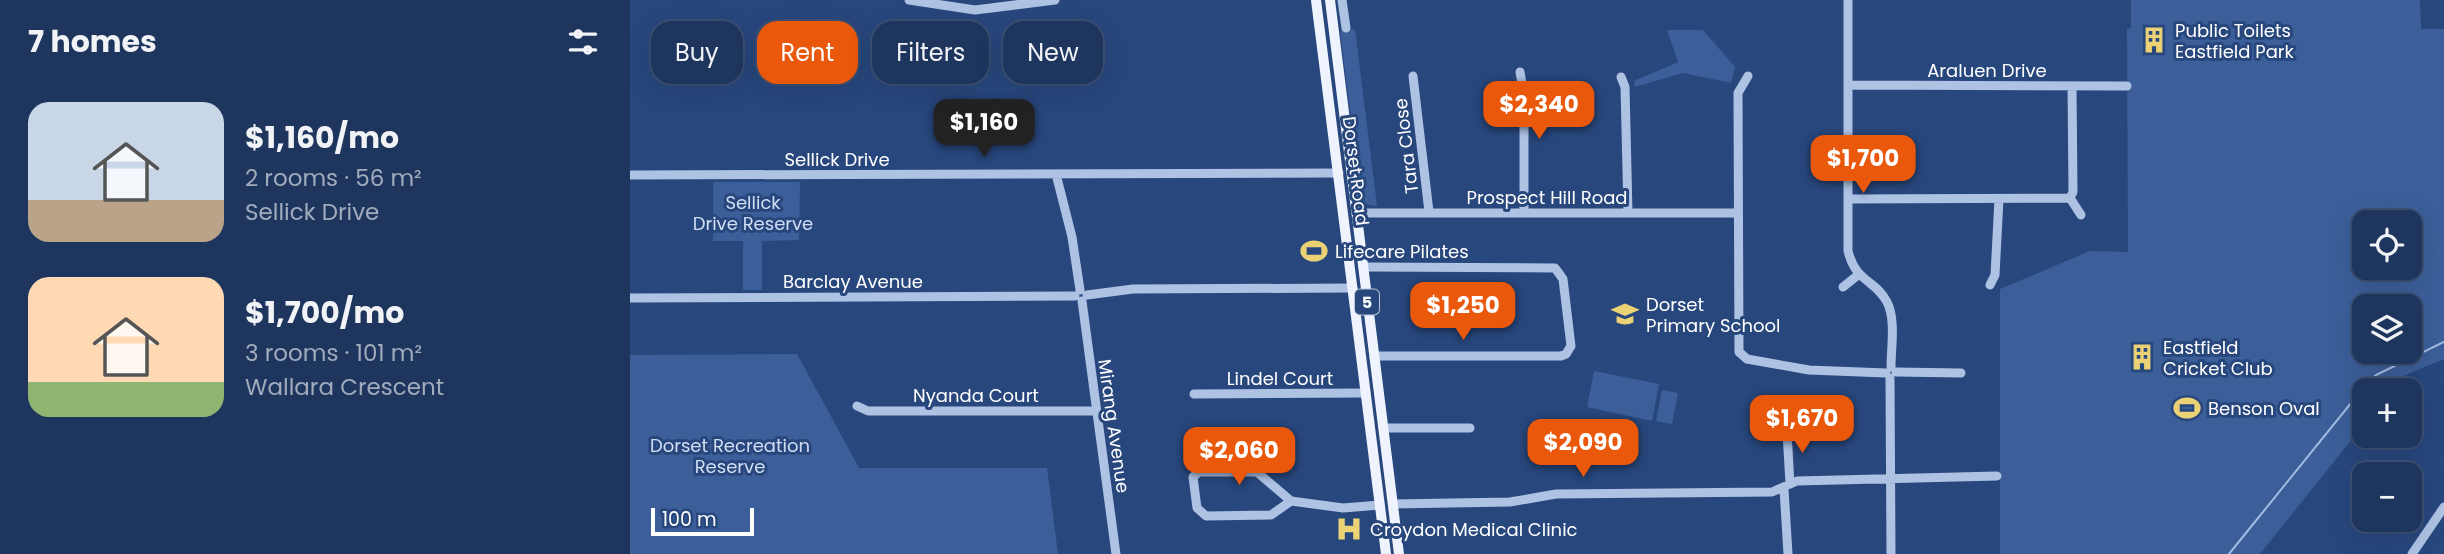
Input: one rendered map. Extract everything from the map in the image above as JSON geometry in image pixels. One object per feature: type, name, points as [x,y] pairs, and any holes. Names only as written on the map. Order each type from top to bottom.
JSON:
[{"type":"main road","name":"Dorset Road","points":[[1330,0],[1353,288],[1387,554]]},
{"type":"main road","name":"Dorset Road","points":[[1315,2],[1345,172],[1356,213],[1399,554]]},
{"type":"main road","points":[[1362,358],[1374,356]]},
{"type":"main road","points":[[1380,505],[1393,504]]},
{"type":"street","points":[[909,0],[975,10],[1055,0]]},
{"type":"street","points":[[1342,0],[1346,28]]},
{"type":"street","points":[[1848,2],[1848,251],[1858,275],[1882,294],[1889,309],[1891,554]]},
{"type":"street","points":[[1520,72],[1524,95],[1524,212]]},
{"type":"street","name":"Tara Close","points":[[1413,76],[1429,212]]},
{"type":"street","points":[[1748,76],[1738,93],[1737,349],[1740,355],[1809,370],[1961,373]]},
{"type":"street","points":[[1621,77],[1625,86],[1628,213]]},
{"type":"street","name":"Araluen Drive","points":[[1848,85],[2127,86]]},
{"type":"street","points":[[2070,198],[2073,192],[2073,86]]},
{"type":"street","name":"Sellick Drive","points":[[630,174],[1345,172]]},
{"type":"street","name":"Mirang Avenue","points":[[1056,174],[1072,237],[1116,554]]},
{"type":"street","points":[[1848,199],[2070,198]]},
{"type":"street","points":[[2070,198],[2081,215]]},
{"type":"street","points":[[1990,285],[1995,275],[1999,200]]},
{"type":"street","name":"Prospect Hill Road","points":[[1356,213],[1738,213]]},
{"type":"street","points":[[1363,267],[1552,267],[1562,275],[1571,346],[1566,355],[1552,357],[1374,356]]},
{"type":"street","points":[[1843,287],[1858,275]]},
{"type":"street","name":"Barclay Avenue","points":[[630,298],[1081,296],[1133,289],[1353,288]]},
{"type":"street","name":"Lindel Court","points":[[1194,394],[1366,393]]},
{"type":"street","name":"Nyanda Court","points":[[857,406],[868,411],[1096,411]]},
{"type":"street","points":[[1383,428],[1470,428]]},
{"type":"street","points":[[1787,432],[1788,554]]},
{"type":"street","points":[[1291,502],[1271,515],[1206,516],[1197,508],[1193,477],[1199,472],[1257,472],[1291,502],[1343,508],[1380,505]]},
{"type":"street","points":[[1393,504],[1510,502],[1556,494],[1772,492],[1787,486],[1997,476]]},
{"type":"street","points":[[2412,554],[2444,507]]},
{"type":"green space","points":[[2131,0],[2420,0],[2421,29],[2444,29],[2444,359],[2400,378],[2352,378],[2352,439],[2260,554],[2000,554],[2000,289],[2090,251],[2128,252],[2127,29],[2131,28]]},
{"type":"green space","points":[[1355,29],[1377,206],[1362,204],[1340,31]]},
{"type":"green space","points":[[1667,30],[1703,30],[1735,67],[1731,83],[1683,73],[1635,87],[1634,81],[1678,62]]},
{"type":"green space","name":"Sellick Drive Reserve","points":[[713,182],[800,182],[799,240],[762,241],[762,290],[743,290],[743,241],[713,241]]},
{"type":"green space","name":"Dorset Recreation Reserve","points":[[797,354],[859,468],[1047,468],[1058,554],[630,554],[630,355]]},
{"type":"green space","points":[[1594,371],[1659,384],[1652,421],[1587,407]]},
{"type":"green space","points":[[1662,390],[1678,393],[1672,424],[1656,421]]},
{"type":"waterway","points":[[2229,554],[2376,375],[2444,342]]},
{"type":"place","name":"Public Toilets Eastfield Park","points":[[2154,40]]},
{"type":"place","name":"Lifecare Pilates","points":[[1314,251]]},
{"type":"place","name":"Dorset Primary School","points":[[1625,314]]},
{"type":"place","name":"Eastfield Cricket Club","points":[[2142,357]]},
{"type":"place","name":"Benson Oval","points":[[2187,408]]},
{"type":"place","name":"Croydon Medical Clinic","points":[[1349,529]]}]
